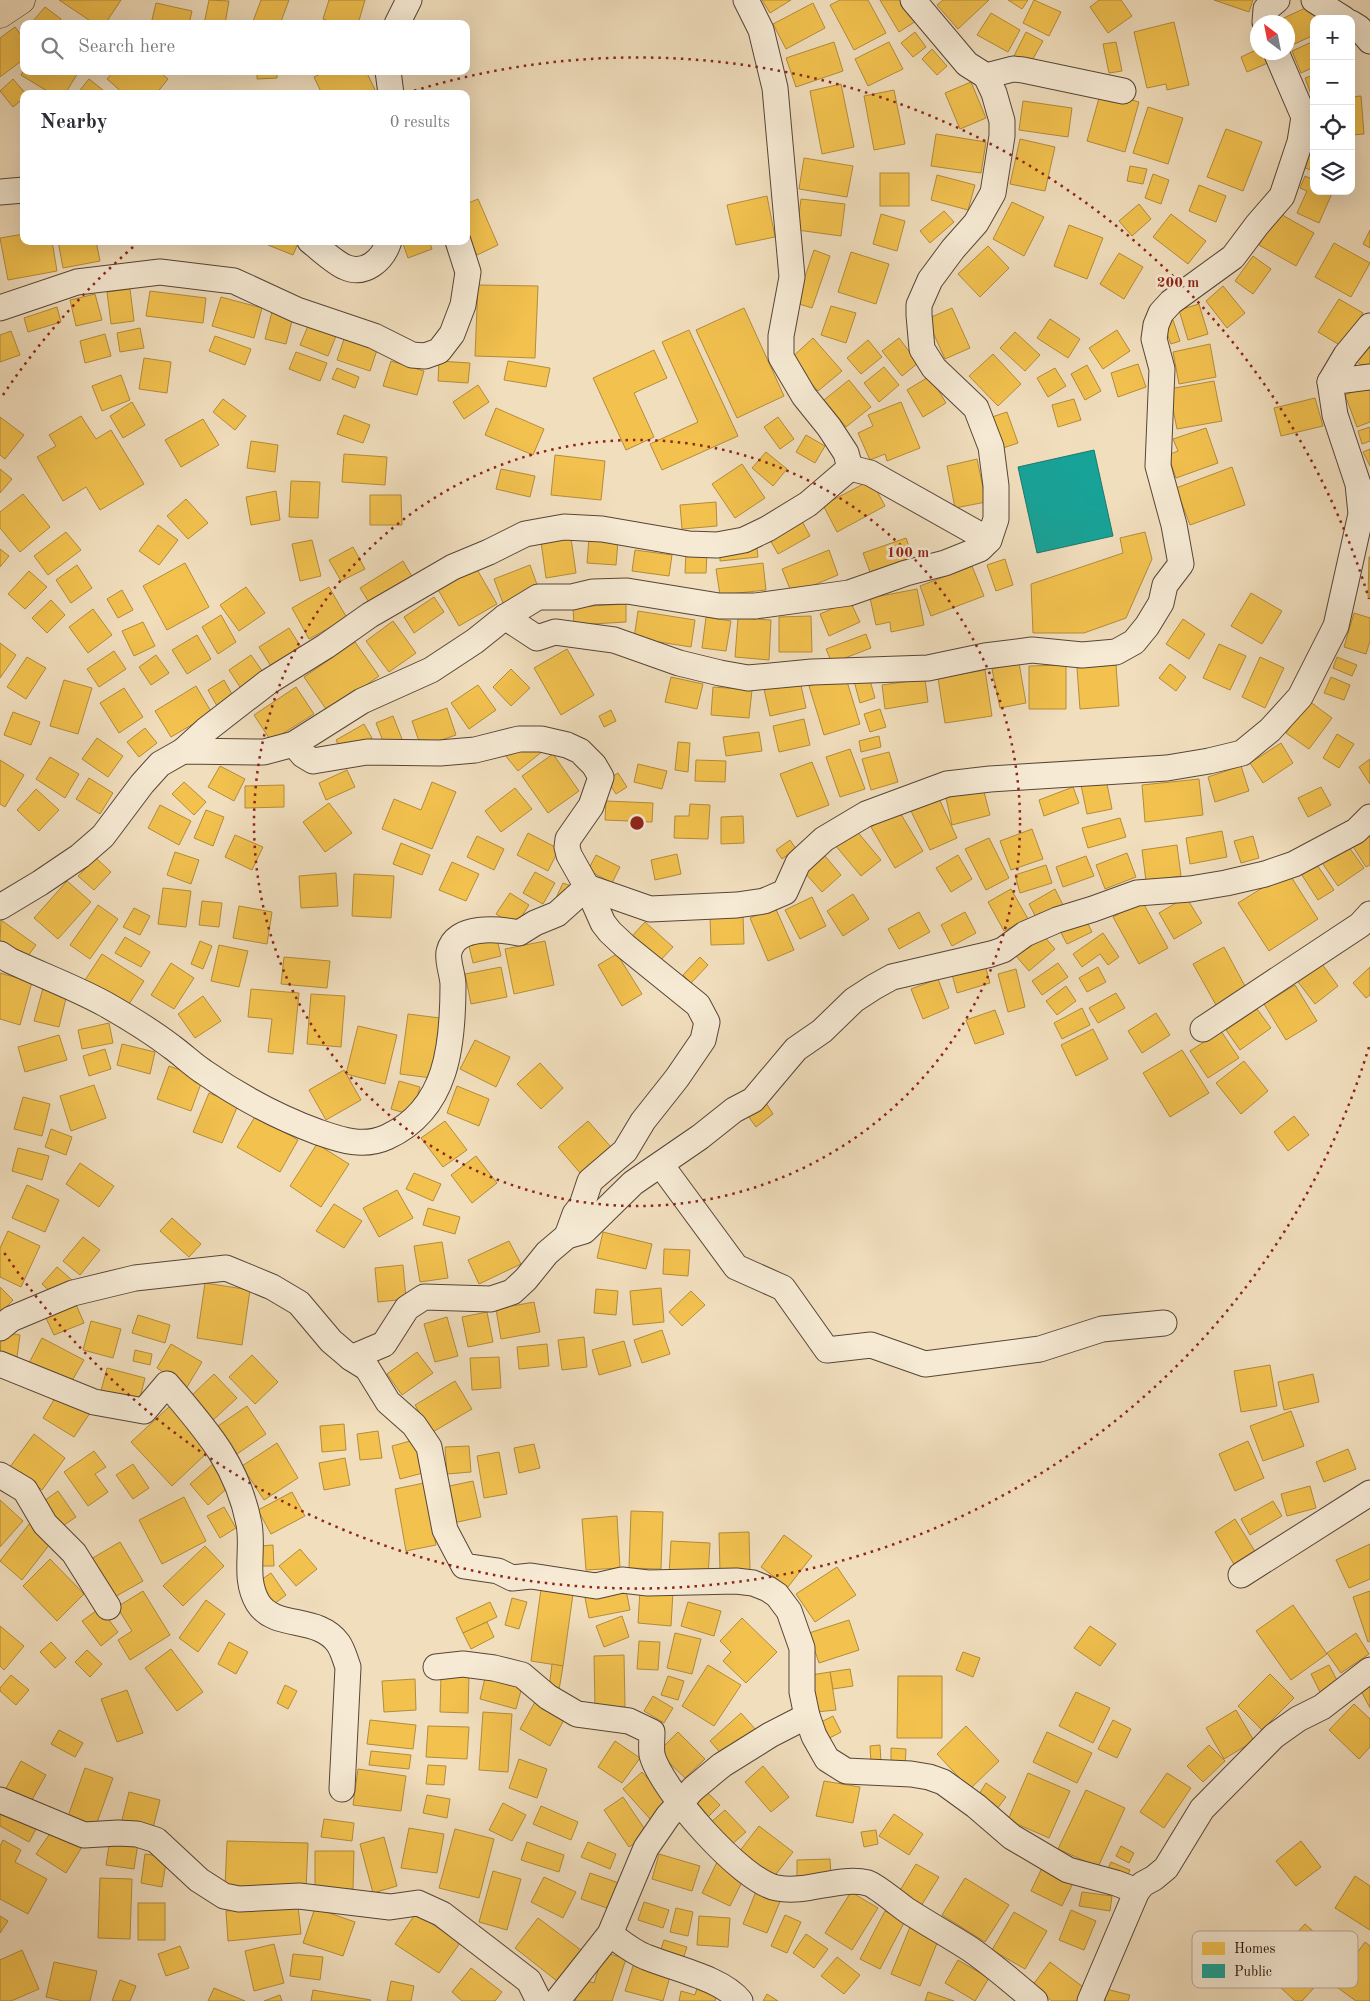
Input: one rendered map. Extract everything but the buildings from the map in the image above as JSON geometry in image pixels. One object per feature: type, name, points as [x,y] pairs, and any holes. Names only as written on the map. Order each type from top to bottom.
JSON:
[{"type":"main road","points":[[0,14],[21,0]]},
{"type":"street","points":[[399,20],[409,0]]},
{"type":"street","points":[[746,0],[761,30],[775,88],[792,277],[781,336],[781,357],[804,396],[829,427],[846,453],[850,468]]},
{"type":"street","points":[[183,751],[264,752],[294,744],[362,701],[430,670],[475,641],[505,617],[538,597],[572,597],[593,592],[627,591],[719,606],[755,606],[849,593],[906,573],[945,563],[980,549],[989,540],[994,530],[996,511],[996,486],[991,447],[976,408],[934,368],[922,349],[918,315],[919,305],[930,280],[953,248],[976,223],[993,193],[1002,136],[1002,121],[994,93],[986,76],[967,64],[913,0]]},
{"type":"street","points":[[1266,15],[1266,9],[1277,0]]},
{"type":"street","points":[[1314,0],[1338,15]]},
{"type":"street","points":[[1355,26],[1370,41]]},
{"type":"street","points":[[505,617],[537,638],[555,632],[614,640],[679,663],[748,678],[812,672],[928,668],[985,656],[1032,650],[1082,655],[1099,654],[1116,652],[1134,642],[1152,618],[1161,603],[1165,585],[1181,564],[1174,525],[1158,466],[1162,369],[1154,340],[1156,325],[1161,312],[1171,302],[1233,257],[1282,196],[1300,142],[1304,117],[1279,60]]},
{"type":"street","points":[[986,76],[1012,69],[1023,70],[1123,91]]},
{"type":"street","points":[[388,75],[390,90]]},
{"type":"street","points":[[0,192],[20,190]]},
{"type":"street","points":[[315,245],[344,267],[359,270],[375,264],[387,245]]},
{"type":"street","points":[[0,308],[77,282],[160,272],[234,281],[297,310],[374,336],[412,355],[425,356],[439,351],[452,334],[463,305],[468,272],[459,245]]},
{"type":"street","points":[[587,887],[650,909],[728,906],[764,901],[785,892],[798,864],[824,839],[866,814],[948,784],[990,779],[1167,768],[1242,753],[1270,730],[1300,696],[1336,626],[1361,514],[1358,484],[1335,415],[1330,382],[1346,355],[1370,326]]},
{"type":"street","points":[[1330,382],[1370,377]]},
{"type":"street","points":[[850,468],[870,473],[989,540]]},
{"type":"street","points":[[0,907],[80,856],[103,836],[142,784],[160,764],[183,751],[206,730],[268,682],[326,646],[370,615],[453,567],[490,552],[525,534],[564,528],[602,530],[688,544],[717,545],[744,540],[767,530],[808,504],[850,468]]},
{"type":"street","points":[[294,744],[303,755],[313,761],[367,752],[440,753],[466,751],[518,739],[541,739],[567,745],[580,751],[594,765],[600,777],[591,806],[568,839],[566,847],[569,855],[587,887],[603,923],[610,932],[698,1005],[707,1022],[703,1040],[677,1078],[643,1121],[625,1151],[590,1181],[582,1205],[575,1214],[568,1236]]},
{"type":"street","points":[[351,1358],[384,1344],[407,1308],[424,1297],[491,1299],[512,1292],[526,1280],[547,1253],[568,1236],[584,1231],[633,1183],[734,1110],[753,1100],[796,1049],[822,1031],[854,1000],[892,977],[1003,950],[1025,934],[1057,920],[1137,893],[1190,889],[1265,874],[1294,864],[1319,852],[1356,830],[1370,817]]},
{"type":"street","points":[[0,954],[9,960],[106,1004],[172,1047],[235,1093],[259,1106],[330,1136],[360,1143],[371,1143],[401,1130],[410,1123],[429,1102],[442,1080],[450,1042],[452,1014],[453,983],[449,952],[455,941],[466,934],[479,930],[501,930],[519,933],[534,923],[557,914],[587,887]]},
{"type":"street","points":[[1203,1028],[1360,925],[1370,914]]},
{"type":"street","points":[[661,1164],[736,1267],[783,1288],[827,1350],[871,1345],[925,1364],[1040,1349],[1102,1329],[1164,1323]]},
{"type":"street","points":[[0,1328],[11,1320],[73,1293],[135,1278],[226,1268],[272,1287],[299,1303],[331,1341],[351,1358],[367,1368],[388,1402],[414,1426],[429,1447],[445,1530],[464,1566],[498,1571],[512,1578],[531,1576],[596,1586],[622,1580],[648,1583],[736,1581],[768,1588],[777,1595],[789,1611],[802,1648],[802,1692],[807,1716],[814,1736],[827,1759],[846,1771],[911,1774],[943,1782],[976,1806],[1012,1837],[1068,1870],[1116,1883],[1136,1891]]},
{"type":"street","points":[[0,1364],[94,1402],[144,1411],[167,1384],[213,1439],[234,1475],[242,1494],[250,1527],[249,1573],[258,1603],[266,1612],[276,1618],[307,1624],[321,1629],[337,1642],[345,1657],[348,1667],[342,1789]]},
{"type":"street","points":[[0,1475],[25,1490],[45,1524],[74,1553],[108,1607]]},
{"type":"street","points":[[1241,1576],[1370,1493]]},
{"type":"street","points":[[436,1667],[464,1664],[494,1668],[522,1675],[548,1697],[576,1714],[629,1721],[652,1732],[652,1754],[663,1777],[681,1802],[726,1854],[755,1879],[776,1888],[810,1888],[843,1882],[869,1883],[910,1912],[971,1950],[1036,2001]]},
{"type":"street","points":[[1090,2001],[1136,1891],[1166,1868],[1202,1809],[1274,1736],[1298,1719],[1322,1707],[1370,1670]]},
{"type":"street","points":[[557,2001],[610,1934],[646,1848],[668,1816],[693,1789],[722,1765],[770,1735],[807,1716]]},
{"type":"street","points":[[0,1800],[84,1835],[137,1834],[156,1840],[200,1880],[224,1896],[239,1899],[299,1896],[390,1907],[418,1903],[442,1914],[529,1981],[539,2001]]},
{"type":"street","points":[[610,1934],[644,1957],[701,1976],[736,1996],[740,2001]]}]
